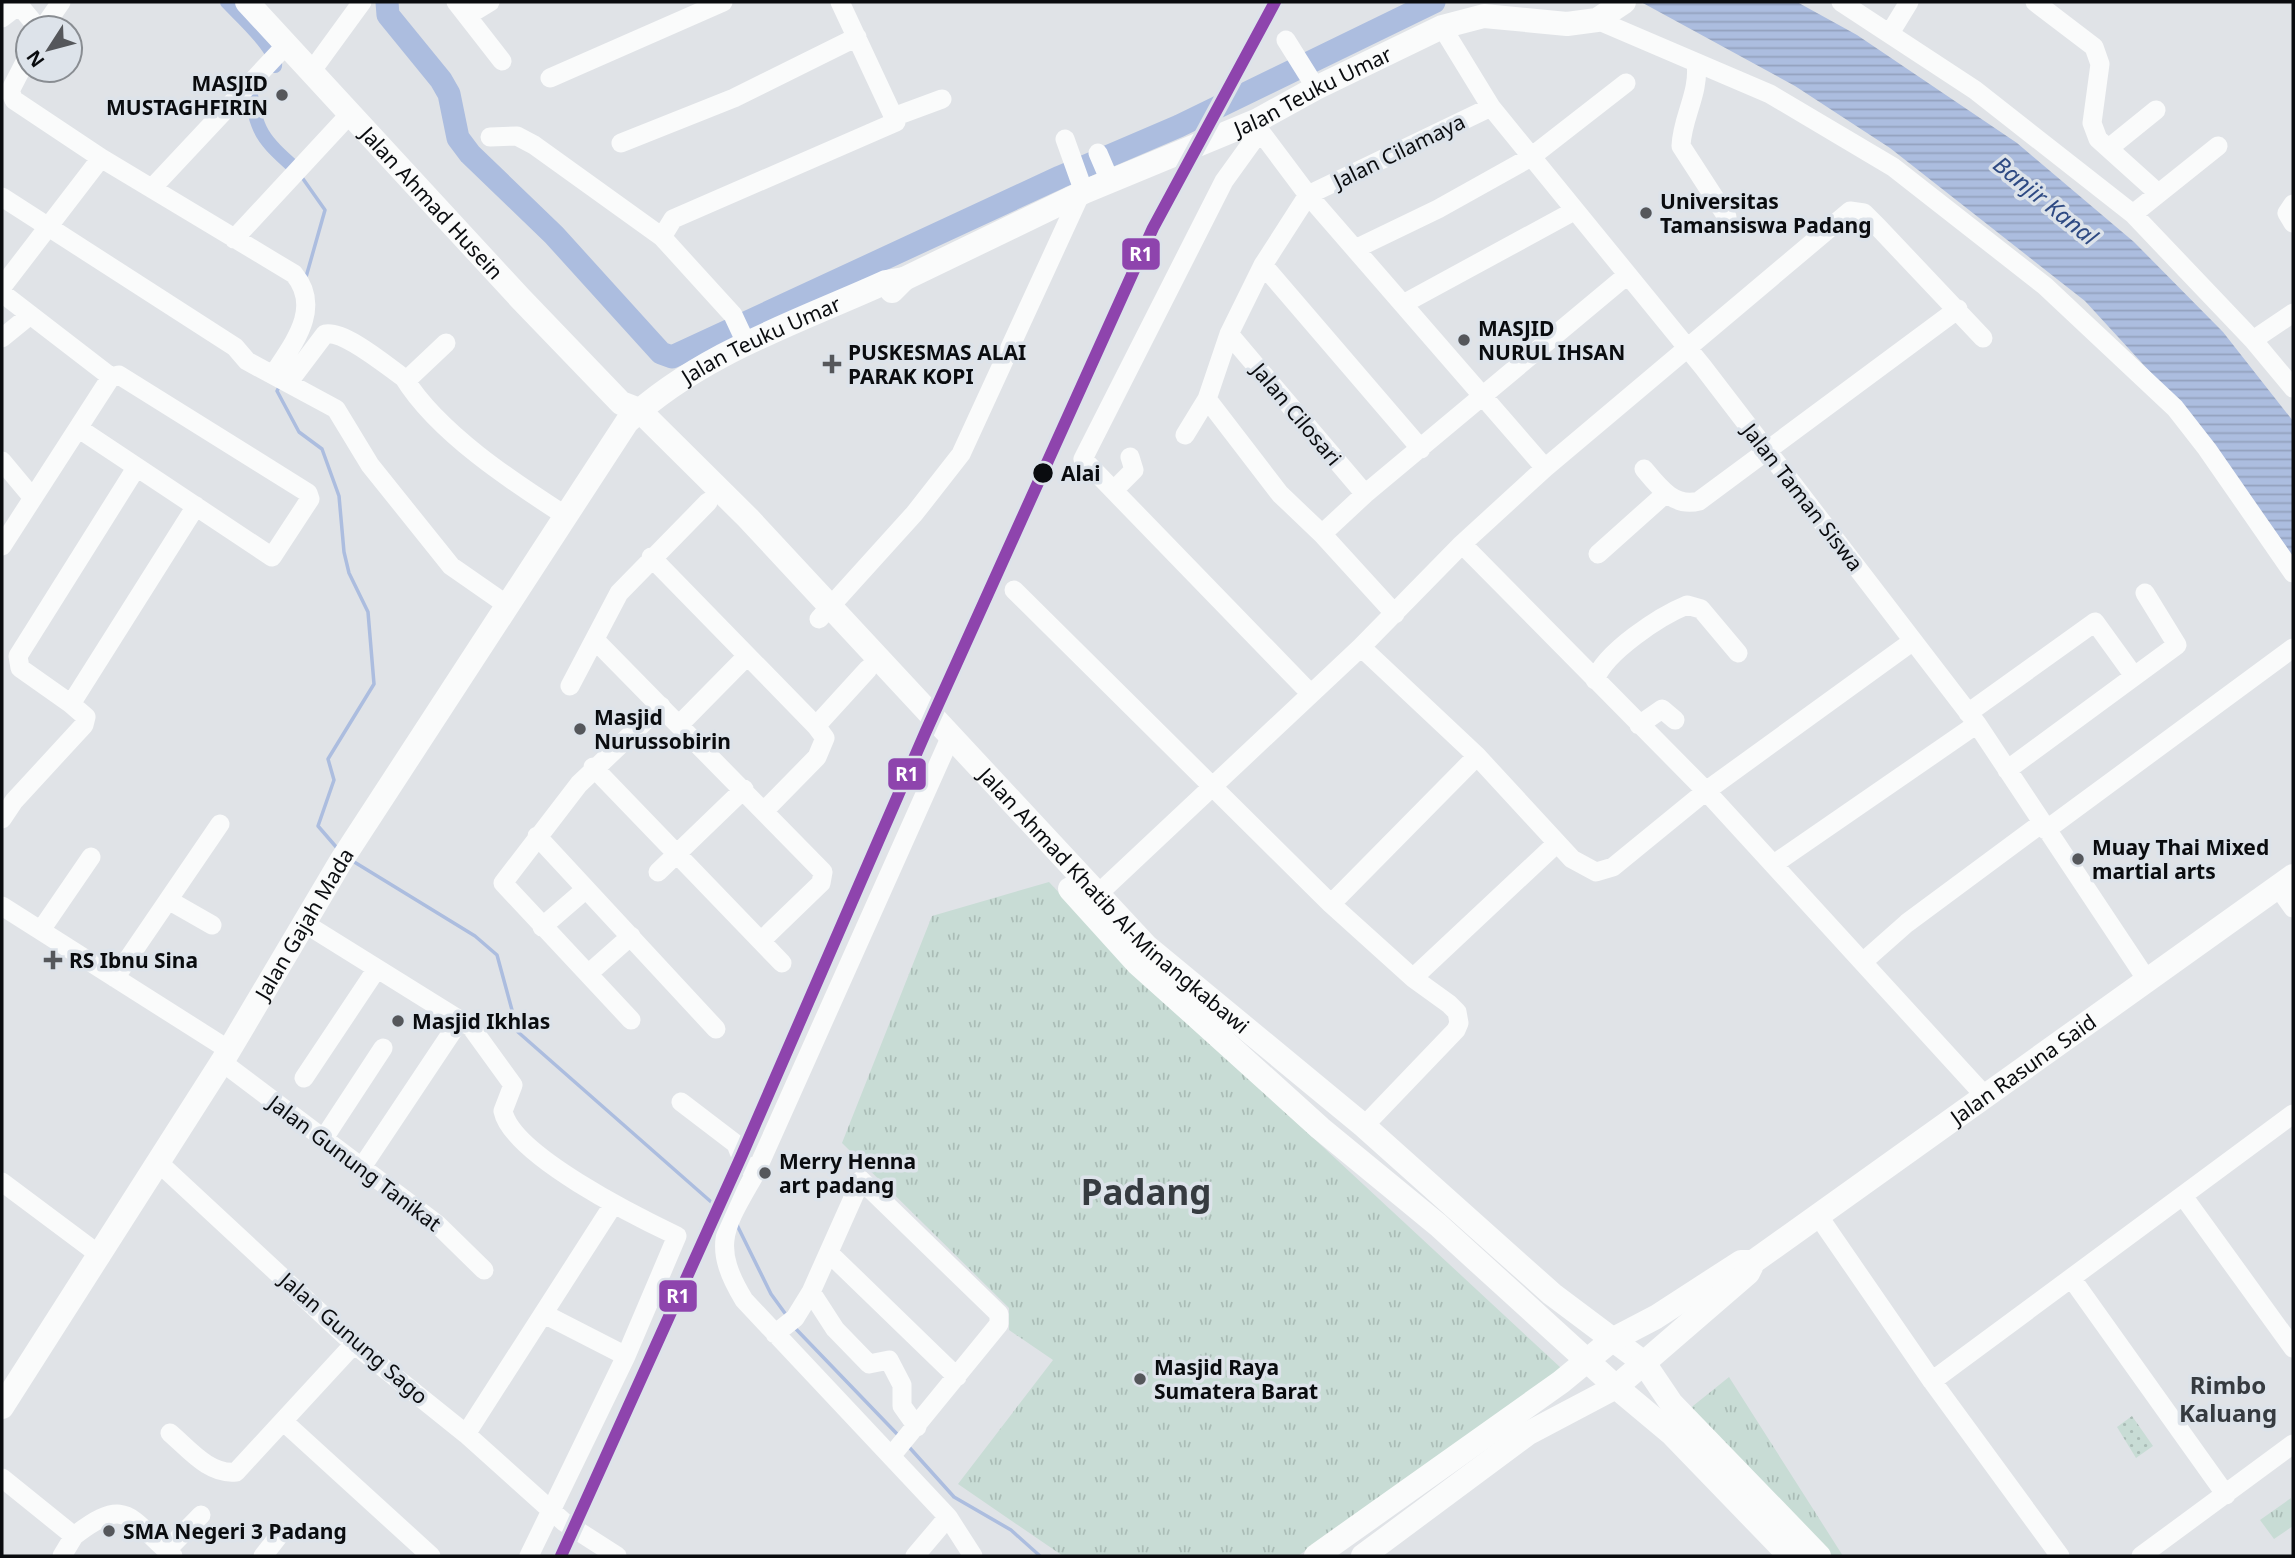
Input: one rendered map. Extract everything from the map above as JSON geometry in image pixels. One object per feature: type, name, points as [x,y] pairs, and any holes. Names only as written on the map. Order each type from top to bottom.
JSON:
[{"type":"main road","name":"Jalan Ahmad Husein","points":[[247,2],[282,50],[311,72],[349,116],[635,418]]},
{"type":"main road","name":"Jalan Teuku Umar","points":[[635,418],[704,381],[890,292],[904,279],[1081,190],[1103,165],[1259,126],[1313,83],[1442,27],[1484,16],[1527,11],[1567,24],[1613,9]]},
{"type":"main road","name":"Jalan Teuku Umar","points":[[635,418],[700,367],[744,341],[886,282],[904,279]]},
{"type":"main road","name":"Jalan Gajah Mada","points":[[2,1407],[159,1163],[345,854],[613,443],[635,418]]},
{"type":"main road","name":"Jalan Ahmad Khatib Al-Minangkabawi","points":[[635,418],[708,502],[742,524]]},
{"type":"main road","name":"Jalan Ahmad Khatib Al-Minangkabawi","points":[[635,418],[742,524],[948,743],[1098,894],[1320,1128],[1438,1225],[1616,1387],[1653,1400]]},
{"type":"main road","name":"Jalan Ahmad Khatib Al-Minangkabawi","points":[[825,613],[868,669],[948,743],[1137,962],[1364,1126],[1561,1301],[1643,1363]]},
{"type":"main road","name":"Jalan Rasuna Said","points":[[1753,1262],[2286,882]]},
{"type":"main road","points":[[1316,1556],[1561,1382],[1612,1340],[1656,1317],[1741,1262],[1753,1262],[1748,1273],[1616,1387],[1527,1434],[1363,1556]]},
{"type":"main road","points":[[1643,1363],[1653,1400],[1790,1556]]},
{"type":"main road","points":[[1653,1400],[1819,1556]]},
{"type":"street","points":[[311,72],[362,2]]},
{"type":"street","points":[[491,2],[461,9],[502,61]]},
{"type":"street","points":[[550,78],[723,2]]},
{"type":"street","points":[[662,237],[673,219],[893,126],[896,117],[840,2]]},
{"type":"street","points":[[1841,2],[1975,90],[2133,214],[2253,340],[2293,388]]},
{"type":"street","points":[[1890,33],[1909,2]]},
{"type":"street","points":[[2035,2],[2098,53],[2100,64],[2094,91],[2092,123],[2098,139],[2158,193]]},
{"type":"street","points":[[2,18],[19,5],[28,14]]},
{"type":"street","points":[[1613,9],[1696,63],[1770,93],[1893,167],[2045,286],[2175,408],[2207,449],[2293,573]]},
{"type":"street","name":"Jalan Taman Siswa","points":[[1442,27],[1491,107],[1626,276],[1688,348],[1972,719],[2147,980]]},
{"type":"street","points":[[621,143],[734,98],[857,37]]},
{"type":"street","points":[[1290,45],[1313,83]]},
{"type":"street","points":[[153,187],[282,50]]},
{"type":"street","points":[[1696,63],[1698,79],[1681,135],[1681,146],[1727,217]]},
{"type":"street","points":[[1355,248],[1438,209],[1531,157],[1626,83]]},
{"type":"street","points":[[6,97],[101,158],[294,274],[303,290],[306,314],[304,327],[281,380]]},
{"type":"street","points":[[896,117],[942,99]]},
{"type":"street","name":"Jalan Cilamaya","points":[[1308,195],[1491,107]]},
{"type":"street","points":[[2109,148],[2156,110]]},
{"type":"street","points":[[234,239],[349,116]]},
{"type":"street","points":[[1311,694],[1083,459],[1224,181],[1259,126],[1308,195],[1545,468]]},
{"type":"street","points":[[490,137],[517,136],[534,145],[662,237],[733,315],[744,341]]},
{"type":"street","points":[[825,613],[914,514],[961,454],[1081,190],[1065,139]]},
{"type":"street","points":[[2133,214],[2218,146]]},
{"type":"street","points":[[2,287],[101,158]]},
{"type":"street","points":[[1186,425],[1207,399],[1228,334],[1263,265],[1308,195]]},
{"type":"street","points":[[2,197],[235,347],[247,361],[336,409],[370,465],[451,566],[508,605]]},
{"type":"street","points":[[2293,204],[2287,213],[2293,223]]},
{"type":"street","points":[[1098,894],[1361,647],[1462,544],[1545,468],[1853,210],[1864,213],[1983,338]]},
{"type":"street","points":[[1404,304],[1574,211]]},
{"type":"street","points":[[1263,265],[1421,449]]},
{"type":"street","points":[[1322,534],[1365,494],[1626,276]]},
{"type":"street","points":[[2,293],[111,377]]},
{"type":"street","points":[[1644,469],[1664,495],[1696,503],[1769,452],[1958,309]]},
{"type":"street","points":[[2253,340],[2293,313]]},
{"type":"street","points":[[2,338],[29,316]]},
{"type":"street","points":[[281,380],[320,337],[331,333],[362,348],[404,378],[417,399],[507,478],[566,516]]},
{"type":"street","name":"Jalan Cilosari","points":[[1228,334],[1365,494]]},
{"type":"street","points":[[404,378],[410,377],[446,342]]},
{"type":"street","points":[[2,546],[32,497],[111,377],[119,374],[310,496],[272,557],[78,428]]},
{"type":"street","points":[[1207,399],[1280,494],[1322,534],[1395,614]]},
{"type":"street","points":[[1114,490],[1133,471],[1130,457]]},
{"type":"street","points":[[2,461],[32,497]]},
{"type":"street","points":[[2,819],[8,796],[84,725],[86,717],[20,668],[18,656],[136,468]]},
{"type":"street","points":[[1598,554],[1664,495]]},
{"type":"street","points":[[570,686],[619,593],[650,557],[708,502]]},
{"type":"street","points":[[71,704],[196,506]]},
{"type":"street","points":[[1462,544],[1706,791],[1985,1096]]},
{"type":"street","points":[[650,557],[825,738],[817,757],[765,810]]},
{"type":"street","points":[[1014,590],[1331,904],[1413,978],[1457,1012],[1459,1023],[1364,1126]]},
{"type":"street","points":[[2007,770],[2177,644],[2145,593]]},
{"type":"street","points":[[1595,680],[1599,668],[1612,653],[1687,605],[1701,609],[1738,653]]},
{"type":"street","points":[[1774,864],[1972,719],[2095,622],[2134,676]]},
{"type":"street","points":[[596,641],[765,810],[824,876],[815,890],[761,941]]},
{"type":"street","points":[[1361,647],[1477,756],[1557,843],[1586,869],[1596,872],[1613,867],[1706,791],[1913,641]]},
{"type":"street","points":[[1864,961],[1908,923],[2293,648]]},
{"type":"street","points":[[680,724],[746,657]]},
{"type":"street","points":[[816,726],[868,669]]},
{"type":"street","points":[[631,1020],[503,883],[537,836],[593,768],[661,706]]},
{"type":"street","points":[[1639,724],[1662,709],[1675,720]]},
{"type":"street","points":[[948,743],[755,1174],[730,1219],[723,1258],[731,1279],[744,1300],[785,1326],[905,1441],[973,1556]]},
{"type":"street","points":[[1331,904],[1477,756]]},
{"type":"street","points":[[593,768],[782,963]]},
{"type":"street","points":[[659,872],[744,789]]},
{"type":"street","points":[[115,978],[220,824]]},
{"type":"street","points":[[537,836],[716,1029]]},
{"type":"street","points":[[1413,978],[1557,843]]},
{"type":"street","points":[[41,930],[91,857]]},
{"type":"street","points":[[2286,882],[2293,908]]},
{"type":"street","points":[[542,927],[586,889]]},
{"type":"street","points":[[170,901],[212,925]]},
{"type":"street","name":"Jalan Gunung Tanikat","points":[[2,906],[115,978],[225,1056],[324,1138],[437,1224],[484,1270]]},
{"type":"street","points":[[304,923],[460,1020],[478,1034],[513,1085],[512,1094],[503,1111],[513,1130],[559,1170],[613,1205],[677,1236],[626,1356],[528,1556]]},
{"type":"street","points":[[588,974],[631,936]]},
{"type":"street","points":[[303,1078],[376,970]]},
{"type":"street","points":[[362,1167],[460,1020]]},
{"type":"street","points":[[324,1138],[383,1048]]},
{"type":"street","points":[[681,1102],[736,1144],[743,1162],[755,1174]]},
{"type":"street","points":[[1932,1381],[2293,1114]]},
{"type":"street","name":"Jalan Gunung Sago","points":[[159,1163],[354,1344],[466,1434],[565,1522],[617,1556]]},
{"type":"street","points":[[785,1326],[811,1292],[861,1180],[999,1314],[999,1324],[905,1441]]},
{"type":"street","points":[[2,1182],[101,1256]]},
{"type":"street","points":[[2183,1196],[2293,1348]]},
{"type":"street","points":[[466,1434],[613,1205]]},
{"type":"street","points":[[1819,1217],[1932,1381],[2060,1556]]},
{"type":"street","points":[[829,1253],[957,1377]]},
{"type":"street","points":[[2072,1279],[2226,1496]]},
{"type":"street","points":[[811,1292],[830,1321],[869,1364],[889,1360],[902,1385],[905,1441]]},
{"type":"street","points":[[544,1314],[626,1356]]},
{"type":"street","points":[[170,1433],[212,1468],[223,1473],[236,1472],[354,1344]]},
{"type":"street","points":[[284,1422],[431,1556]]},
{"type":"street","points":[[2140,1556],[2226,1496],[2293,1444]]},
{"type":"street","points":[[2,1478],[74,1536]]},
{"type":"street","points":[[62,1556],[74,1536],[96,1519],[115,1512],[127,1516],[170,1553],[201,1515]]},
{"type":"street","points":[[915,1556],[948,1517]]},
{"type":"street","points":[[263,1556],[281,1533]]},
{"type":"green space","points":[[1049,882],[1126,964],[1561,1368],[1298,1556],[1063,1556],[958,1484],[1053,1360],[1009,1330],[1009,1308],[842,1143],[932,916]]},
{"type":"green space","points":[[1729,1377],[1843,1556],[1828,1556],[1688,1410]]},
{"type":"green space","points":[[2132,1416],[2153,1446],[2136,1458],[2117,1427]]},
{"type":"green space","points":[[2291,1498],[2293,1526],[2274,1539],[2260,1520]]},
{"type":"water","name":"Banjir Kanal","points":[[1641,2],[1797,2],[1857,35],[2017,143],[2134,242],[2223,332],[2293,421],[2293,556],[2197,423],[2085,301],[1890,148],[1795,86]]},
{"type":"waterway","points":[[227,2],[264,42],[275,66]]},
{"type":"waterway","points":[[387,2],[388,15],[441,80],[449,94],[458,138],[470,154],[554,235],[661,353],[672,357],[1060,177],[1179,126],[1434,2]]},
{"type":"waterway","points":[[257,82],[250,87],[262,134],[296,169]]},
{"type":"waterway","points":[[301,176],[325,210],[306,277]]},
{"type":"waterway","points":[[280,385],[277,391],[299,432],[322,449],[339,496],[344,552],[349,573],[368,612],[374,684],[328,759],[334,780],[318,826],[337,848]]},
{"type":"waterway","points":[[351,860],[475,936],[497,955],[518,1032],[726,1215]]},
{"type":"waterway","points":[[737,1225],[771,1294],[787,1316]]},
{"type":"waterway","points":[[795,1328],[899,1436]]},
{"type":"waterway","points":[[909,1447],[954,1497],[1011,1530],[1040,1556]]},
{"type":"transit line","name":"R1","points":[[561,1556],[741,1157],[926,731],[1153,228],[1275,2]]},
{"type":"place","name":"MASJID MUSTAGHFIRIN","points":[[282,95]]},
{"type":"place","name":"Universitas Tamansiswa Padang","points":[[1646,213]]},
{"type":"place","name":"MASJID NURUL IHSAN","points":[[1464,340]]},
{"type":"place","name":"PUSKESMAS ALAI PARAK KOPI","points":[[832,364]]},
{"type":"place","name":"Alai","points":[[1043,473]]},
{"type":"place","name":"Masjid Nurussobirin","points":[[580,729]]},
{"type":"place","name":"Muay Thai Mixed martial arts","points":[[2078,859]]},
{"type":"place","name":"RS Ibnu Sina","points":[[53,960]]},
{"type":"place","name":"Masjid Ikhlas","points":[[398,1021]]},
{"type":"place","name":"Merry Henna art padang","points":[[765,1173]]},
{"type":"place","name":"Masjid Raya Sumatera Barat","points":[[1140,1379]]},
{"type":"place","name":"SMA Negeri 3 Padang","points":[[109,1531]]},
{"type":"district","name":"Padang","points":[[1146,1191]]},
{"type":"district","name":"Rimbo Kaluang","points":[[2228,1398]]}]
